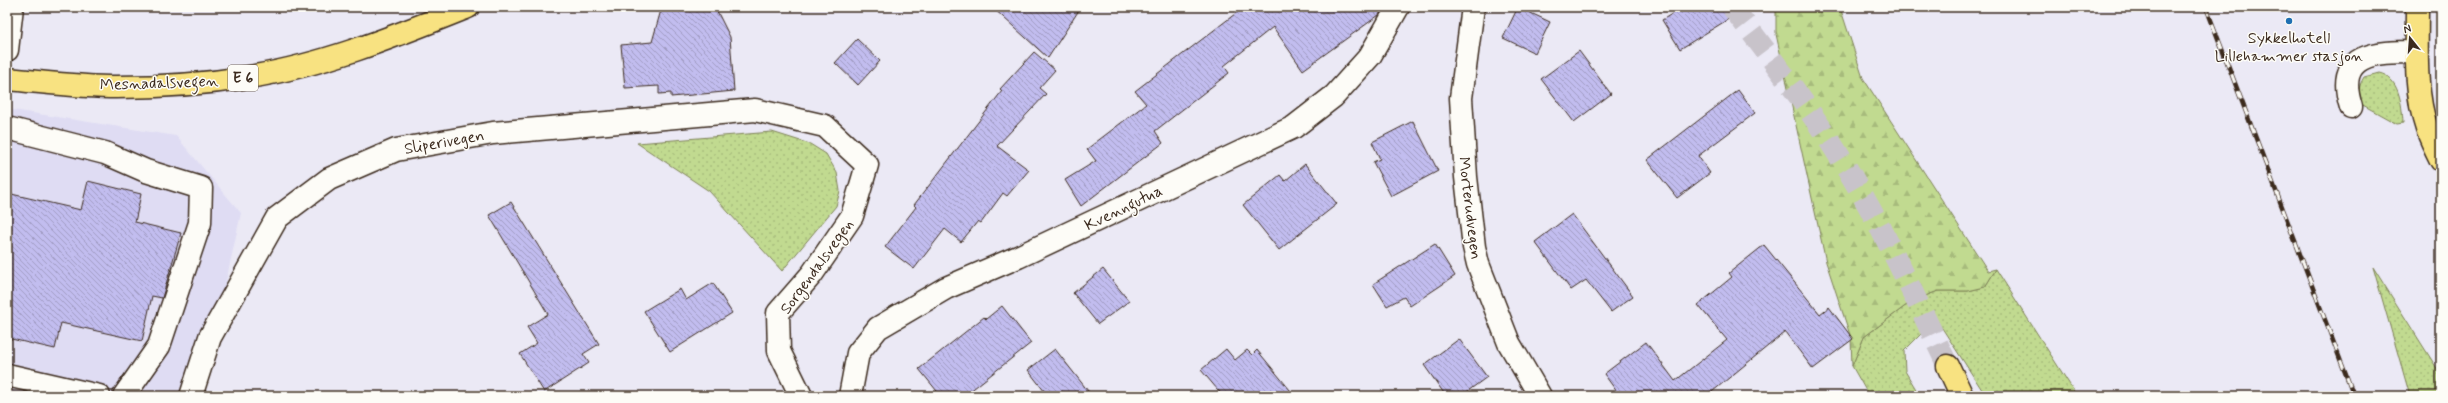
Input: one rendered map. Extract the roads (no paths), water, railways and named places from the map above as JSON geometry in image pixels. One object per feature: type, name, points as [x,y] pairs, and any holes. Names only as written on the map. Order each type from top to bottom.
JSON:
[{"type":"highway","name":"Mesnadalsvegen","points":[[7,79],[115,87],[180,85],[250,77],[331,57],[396,36],[468,7]]},
{"type":"highway","points":[[2417,7],[2416,52],[2422,110],[2427,129],[2441,160]]},
{"type":"highway","points":[[1948,366],[1962,396]]},
{"type":"street","points":[[7,50],[12,7]]},
{"type":"street","name":"Kvenngutua","points":[[850,396],[858,352],[878,328],[946,288],[1025,254],[1294,127],[1334,96],[1370,56],[1398,7]]},
{"type":"street","name":"Morterudvegen","points":[[1478,9],[1461,98],[1466,177],[1474,247],[1478,264],[1509,343],[1540,396]]},
{"type":"street","points":[[2351,107],[2346,85],[2354,65],[2371,54],[2416,52]]},
{"type":"street","name":"Sliperivegen","points":[[191,396],[210,337],[277,218],[329,180],[396,150],[492,133],[755,110],[825,126]]},
{"type":"street","name":"Sorgendalsvegen","points":[[801,396],[779,351],[778,313],[812,274],[852,216],[867,165],[825,126]]},
{"type":"street","points":[[7,128],[105,153],[146,171],[201,188],[200,223],[159,346],[124,396]]},
{"type":"street","points":[[7,375],[99,396]]},
{"type":"tunnel","points":[[1732,7],[1806,105],[1846,167],[1887,240],[1948,366]]},
{"type":"railway","points":[[2206,7],[2354,396]]},
{"type":"place","name":"Sykkelhotell Lillehammer stasjon","points":[[2289,21]]}]
